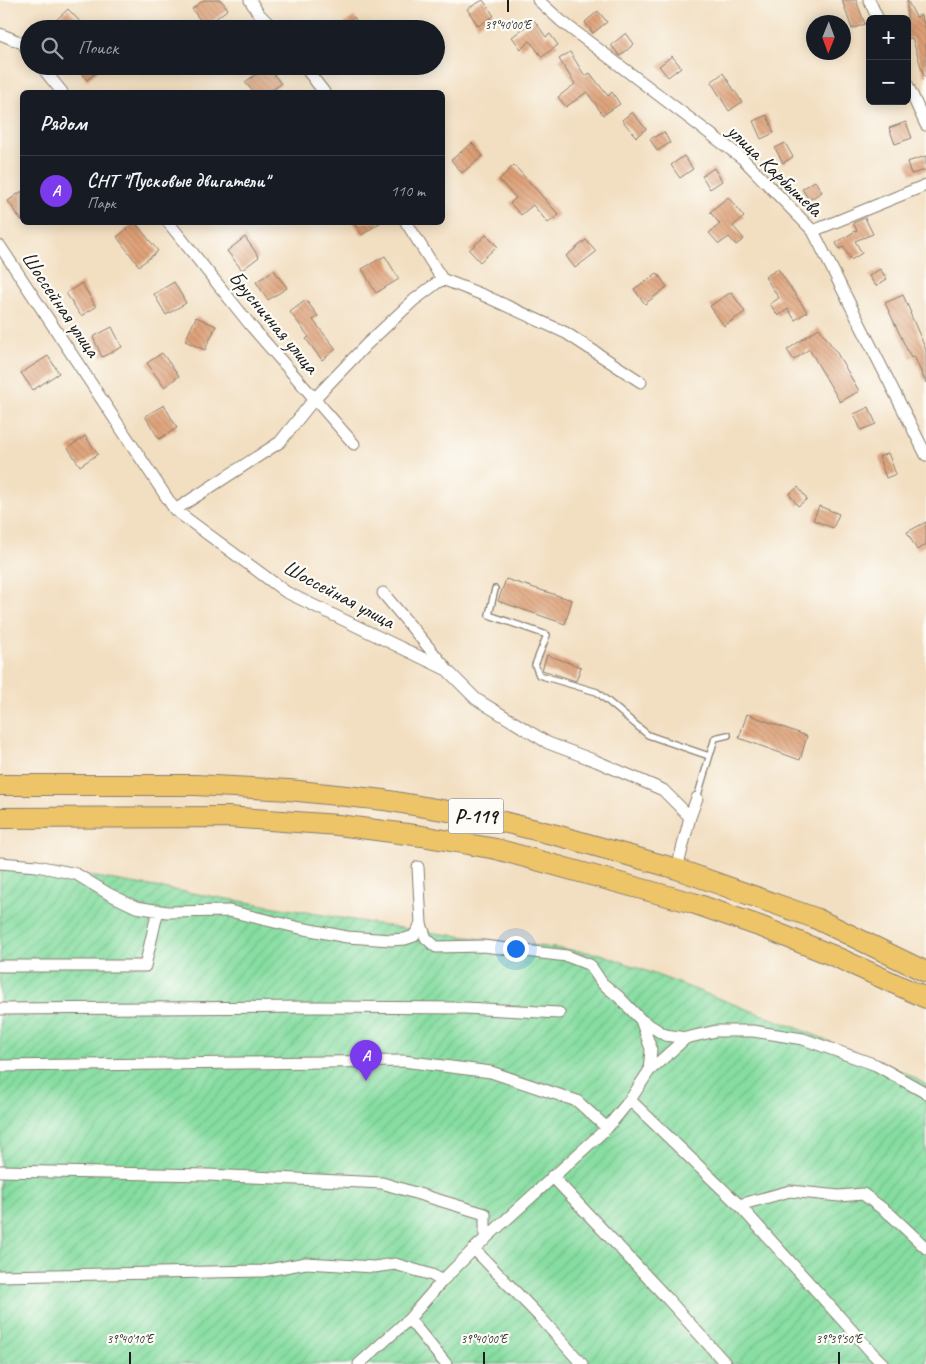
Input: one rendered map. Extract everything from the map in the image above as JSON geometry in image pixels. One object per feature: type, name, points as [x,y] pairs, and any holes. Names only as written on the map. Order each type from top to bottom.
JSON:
[{"type":"highway","name":"Р-119","points":[[0,785],[195,785],[289,790],[384,800],[493,819],[677,869],[815,918],[926,972]]},
{"type":"highway","name":"Р-119","points":[[0,818],[245,819],[338,825],[422,836],[496,849],[692,902],[834,956],[926,998]]},
{"type":"street","points":[[250,0],[265,20]]},
{"type":"street","name":"улица Карбышева","points":[[538,0],[561,21],[742,158],[813,231],[926,456]]},
{"type":"street","points":[[870,0],[876,15]]},
{"type":"street","points":[[0,34],[20,41]]},
{"type":"street","points":[[48,75],[60,90]]},
{"type":"street","points":[[311,75],[322,90]]},
{"type":"street","points":[[911,93],[926,125]]},
{"type":"street","points":[[813,231],[926,185]]},
{"type":"street","name":"Брусничная улица","points":[[170,225],[252,327],[354,444]]},
{"type":"street","points":[[408,225],[442,279],[483,295],[566,333],[641,382]]},
{"type":"street","name":"Шоссейная улица","points":[[0,246],[175,510],[286,592],[447,670],[476,699],[548,743],[663,790],[690,817]]},
{"type":"street","points":[[175,510],[280,442],[315,398],[373,339],[414,300],[442,279]]},
{"type":"street","points":[[384,593],[447,670]]},
{"type":"street","points":[[677,869],[690,817],[697,798]]},
{"type":"street","points":[[0,863],[37,866],[76,874],[109,894],[136,907],[168,912],[229,911],[347,937],[392,940],[414,936],[421,924]]},
{"type":"street","points":[[418,867],[421,924],[426,938],[436,946],[483,946],[567,956],[590,965],[602,983],[641,1020],[665,1035],[686,1038],[716,1031],[753,1031],[803,1039],[876,1065],[926,1093]]},
{"type":"street","points":[[0,966],[146,966],[158,910]]},
{"type":"street","points":[[0,1009],[327,1007],[465,1008],[559,1013]]},
{"type":"street","points":[[641,1020],[651,1049],[649,1071]]},
{"type":"street","points":[[359,1364],[409,1318],[474,1249],[552,1176],[607,1128],[630,1100],[649,1071],[686,1038]]},
{"type":"street","points":[[0,1066],[403,1061],[491,1072],[577,1102],[607,1128]]},
{"type":"street","points":[[630,1100],[738,1205],[883,1364]]},
{"type":"street","points":[[0,1171],[208,1175],[382,1183],[485,1214],[485,1240]]},
{"type":"street","points":[[552,1176],[726,1364]]},
{"type":"street","points":[[738,1205],[790,1190],[839,1196],[863,1194],[891,1215],[926,1248]]},
{"type":"street","points":[[474,1249],[539,1316],[582,1364]]},
{"type":"street","points":[[0,1276],[263,1271],[306,1263],[374,1267],[395,1264],[432,1275],[442,1281]]},
{"type":"street","points":[[409,1318],[446,1364]]},
{"type":"lane","points":[[495,589],[489,615],[547,635],[535,665],[539,675],[597,692],[648,735],[709,756]]},
{"type":"lane","points":[[697,798],[715,738],[728,735]]},
{"type":"green space","points":[[0,861],[419,931],[601,954],[797,1028],[906,1073],[926,1085],[926,1364],[0,1364]]},
{"type":"building","points":[[204,0],[221,0],[228,9],[214,20],[200,20],[192,9]]},
{"type":"building","points":[[483,0],[494,16],[478,26],[467,9]]},
{"type":"building","points":[[842,0],[856,0],[865,24],[852,29],[851,15],[847,15]]},
{"type":"building","points":[[907,0],[916,17],[921,15],[926,30],[926,76],[924,76],[911,38],[911,15],[907,15]]},
{"type":"building","points":[[68,9],[78,20],[56,20]]},
{"type":"building","points":[[598,11],[607,22],[593,33],[585,22]]},
{"type":"building","points":[[534,20],[546,37],[550,34],[558,45],[542,57],[530,41],[521,49],[512,37]]},
{"type":"building","points":[[626,33],[634,44],[620,56],[611,45]]},
{"type":"building","points":[[570,52],[585,76],[590,73],[608,96],[612,92],[620,104],[603,115],[587,92],[566,107],[558,97],[575,84],[559,59]]},
{"type":"building","points":[[672,56],[681,67],[668,77],[659,66]]},
{"type":"building","points":[[723,73],[742,102],[729,111],[711,82]]},
{"type":"building","points":[[83,75],[93,75],[87,80]]},
{"type":"building","points":[[255,75],[274,75],[281,84],[272,90],[251,90],[245,82]]},
{"type":"building","points":[[632,112],[646,129],[636,137],[622,120]]},
{"type":"building","points":[[767,115],[774,133],[761,139],[753,121]]},
{"type":"building","points":[[906,122],[912,138],[895,144],[889,128]]},
{"type":"building","points":[[664,132],[670,143],[657,151],[650,139]]},
{"type":"building","points":[[472,143],[483,156],[462,173],[451,160]]},
{"type":"building","points":[[785,143],[793,157],[783,163],[775,148]]},
{"type":"building","points":[[684,156],[693,169],[680,178],[671,165]]},
{"type":"building","points":[[926,156],[926,170],[911,174],[907,162]]},
{"type":"building","points":[[514,165],[559,215],[548,223],[533,205],[521,215],[510,203],[516,198],[499,180]]},
{"type":"building","points":[[714,168],[722,181],[710,189],[702,176]]},
{"type":"building","points":[[815,181],[822,192],[809,200],[802,189]]},
{"type":"building","points":[[20,192],[20,218],[8,201]]},
{"type":"building","points":[[728,197],[744,217],[733,226],[744,239],[736,245],[729,237],[719,244],[709,233],[720,224],[710,212]]},
{"type":"building","points":[[865,218],[873,234],[855,241],[862,253],[851,260],[843,247],[839,249],[836,243],[857,230],[853,223]]},
{"type":"building","points":[[131,225],[137,225],[158,251],[139,266],[117,237]]},
{"type":"building","points":[[355,225],[377,225],[362,235]]},
{"type":"building","points":[[486,235],[497,246],[480,262],[469,250]]},
{"type":"building","points":[[245,237],[259,257],[242,270],[227,251]]},
{"type":"building","points":[[586,240],[596,252],[575,268],[566,256]]},
{"type":"building","points":[[385,256],[399,279],[376,293],[362,269]]},
{"type":"building","points":[[778,269],[807,312],[795,320],[788,309],[778,316],[770,304],[779,298],[765,277]]},
{"type":"building","points":[[880,269],[887,279],[876,286],[869,276]]},
{"type":"building","points":[[274,270],[287,288],[268,300],[256,282]]},
{"type":"building","points":[[657,273],[667,287],[645,304],[634,289]]},
{"type":"building","points":[[174,282],[186,303],[166,315],[154,294]]},
{"type":"building","points":[[82,283],[96,307],[81,316],[66,293]]},
{"type":"building","points":[[731,292],[745,312],[724,326],[710,306]]},
{"type":"building","points":[[903,295],[926,350],[926,383],[914,356],[911,358],[885,303]]},
{"type":"building","points":[[306,300],[318,316],[313,320],[336,349],[322,360],[306,339],[309,337],[290,312]]},
{"type":"building","points":[[196,317],[216,326],[205,350],[185,341]]},
{"type":"building","points":[[112,327],[122,347],[102,357],[93,337]]},
{"type":"building","points":[[819,328],[837,353],[859,391],[840,402],[809,349],[794,360],[787,350]]},
{"type":"building","points":[[162,353],[179,376],[164,387],[147,363]]},
{"type":"building","points":[[48,356],[59,373],[33,390],[21,373]]},
{"type":"building","points":[[164,405],[177,428],[159,439],[145,416]]},
{"type":"building","points":[[869,407],[876,424],[861,430],[854,414]]},
{"type":"building","points":[[85,436],[98,454],[80,466],[68,448]]},
{"type":"building","points":[[888,453],[896,474],[886,478],[879,457]]},
{"type":"building","points":[[798,487],[807,499],[798,506],[789,494]]},
{"type":"building","points":[[819,506],[839,514],[833,528],[813,520]]},
{"type":"building","points":[[926,522],[926,545],[917,550],[907,532]]},
{"type":"building","points":[[506,579],[572,600],[565,624],[498,601]]},
{"type":"building","points":[[547,655],[581,667],[576,681],[542,670]]},
{"type":"building","points":[[747,714],[807,736],[800,760],[739,738]]},
{"type":"place","name":"СНТ \"Пусковые двигатели\"","points":[[366,1081]]}]
